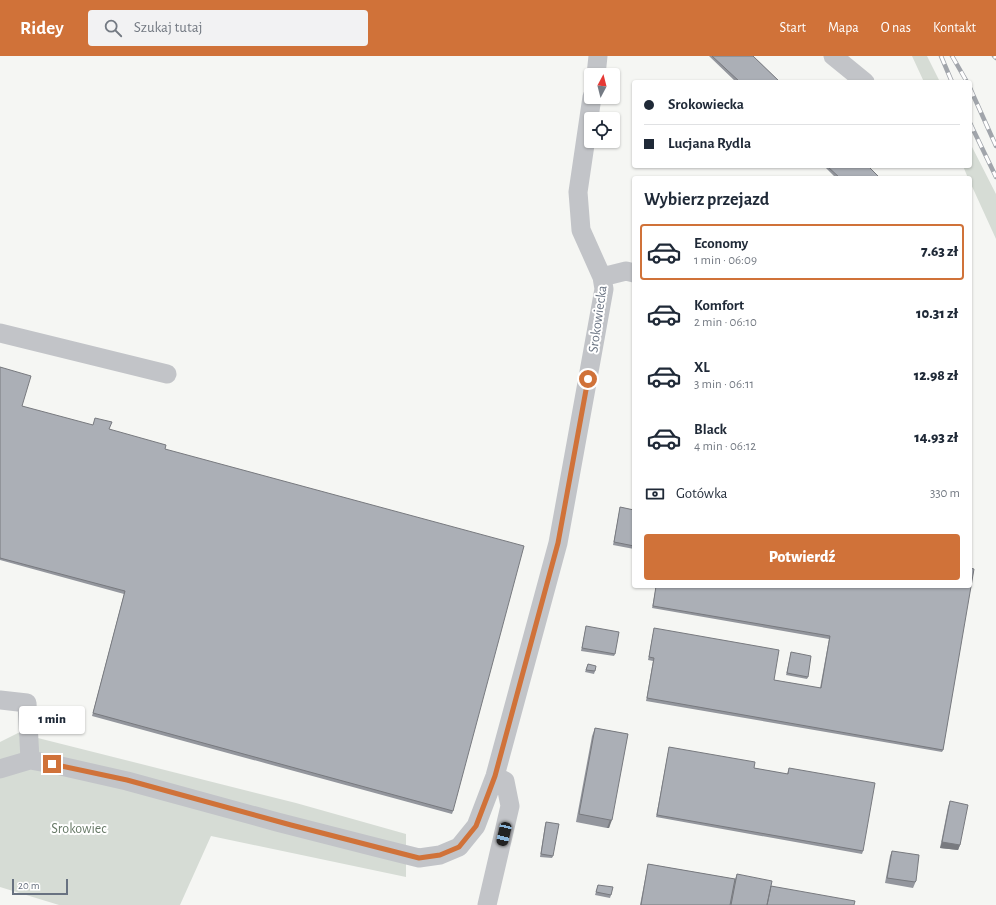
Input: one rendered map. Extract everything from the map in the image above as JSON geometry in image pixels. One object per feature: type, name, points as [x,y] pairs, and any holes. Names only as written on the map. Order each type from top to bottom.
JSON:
[{"type":"street","points":[[597,68],[598,56]]},
{"type":"street","points":[[833,56],[862,80]]},
{"type":"street","name":"Srokowiecka","points":[[30,760],[127,780],[285,824],[419,858],[440,855],[459,847],[476,826],[495,776],[558,543],[604,289],[602,277],[581,230],[578,192],[591,104]]},
{"type":"street","points":[[602,277],[626,271],[632,272]]},
{"type":"street","points":[[0,333],[167,374]]},
{"type":"street","points":[[0,700],[27,703],[30,760],[0,769]]},
{"type":"street","points":[[487,905],[510,806],[505,781],[495,776]]},
{"type":"green space","points":[[912,56],[927,56],[939,80],[923,80]]},
{"type":"green space","points":[[972,147],[996,194],[996,239],[972,186],[972,176],[967,176],[964,168],[972,168]]},
{"type":"green space","name":"Srokowiec","points":[[18,733],[296,803],[406,834],[406,877],[211,836],[180,905],[59,905],[0,887],[0,742]]},
{"type":"building","points":[[712,56],[753,56],[778,80],[738,80]]},
{"type":"building","points":[[829,168],[870,168],[878,176],[838,176]]},
{"type":"building","points":[[0,367],[31,376],[22,406],[93,425],[95,418],[112,422],[109,429],[166,445],[165,449],[524,546],[453,811],[93,713],[125,591],[0,558]]},
{"type":"building","points":[[620,507],[632,510],[632,546],[614,542]]},
{"type":"building","points":[[972,568],[974,569],[972,581]]},
{"type":"building","points":[[656,588],[971,588],[943,750],[647,698],[654,658],[649,657],[654,628],[779,650],[774,680],[821,688],[830,636],[653,606]]},
{"type":"building","points":[[586,626],[619,632],[615,654],[582,648]]},
{"type":"building","points":[[791,652],[811,656],[808,677],[787,673]]},
{"type":"building","points":[[588,664],[596,666],[595,671],[586,670]]},
{"type":"building","points":[[595,728],[628,734],[612,820],[579,814]]},
{"type":"building","points":[[669,747],[755,762],[754,768],[788,774],[789,768],[875,783],[863,851],[657,815]]},
{"type":"building","points":[[950,801],[968,805],[960,845],[942,842]]},
{"type":"building","points":[[546,822],[559,824],[553,856],[541,854]]},
{"type":"building","points":[[892,851],[919,855],[915,882],[887,878]]},
{"type":"building","points":[[648,864],[735,879],[730,905],[641,905]]},
{"type":"building","points":[[737,874],[772,881],[767,905],[731,905]]},
{"type":"building","points":[[598,885],[613,887],[611,895],[596,892]]},
{"type":"building","points":[[771,886],[855,901],[854,905],[767,905]]},
{"type":"railway","points":[[941,56],[951,80]]},
{"type":"railway","points":[[952,56],[966,80]]},
{"type":"railway","points":[[972,92],[996,146]]},
{"type":"railway","points":[[972,127],[996,177]]},
{"type":"route","points":[[52,764],[127,780],[419,858],[440,855],[459,847],[476,826],[495,776],[558,543],[588,379]]}]
